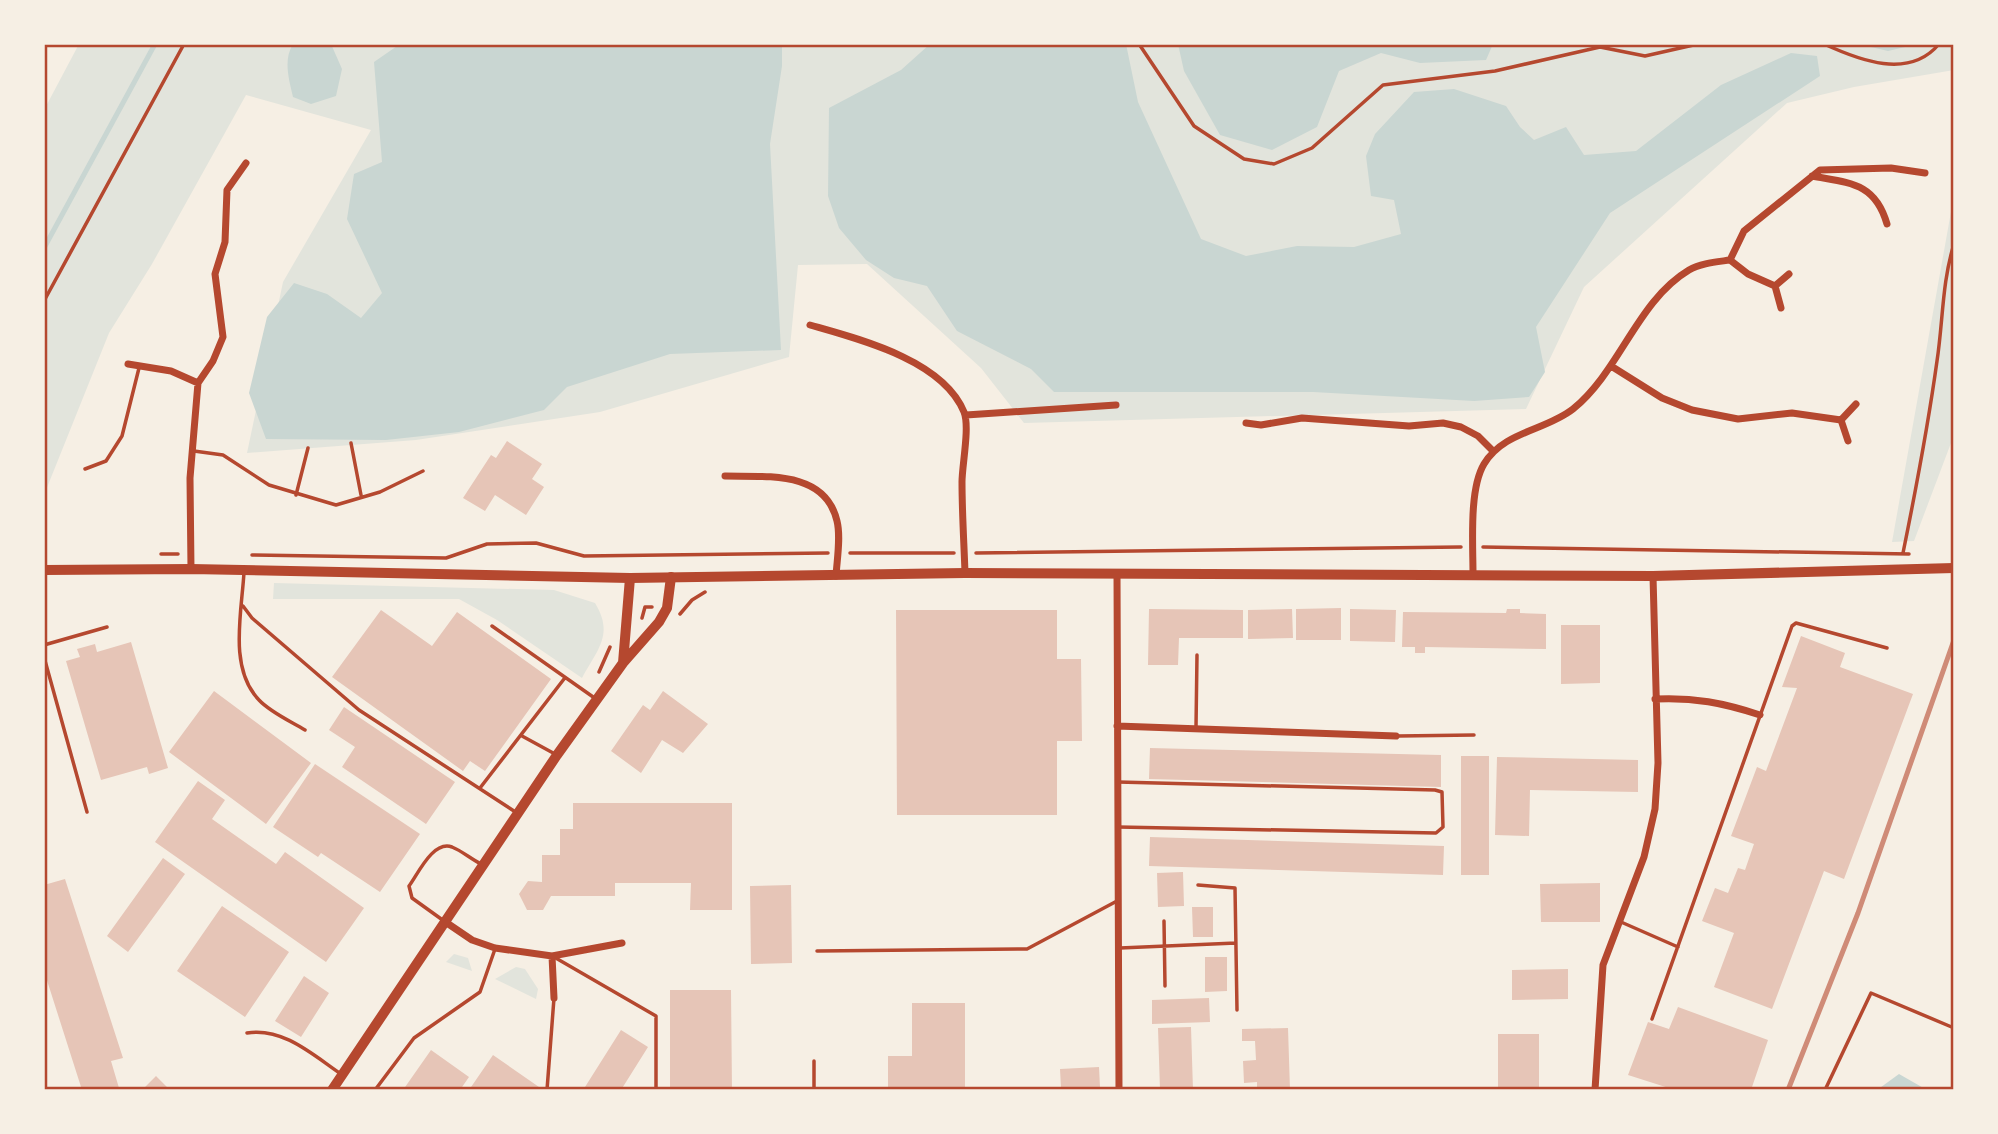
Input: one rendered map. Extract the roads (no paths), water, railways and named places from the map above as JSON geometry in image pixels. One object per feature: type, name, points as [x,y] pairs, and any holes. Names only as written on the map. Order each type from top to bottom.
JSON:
[{"type":"main road","points":[[44,570],[191,569],[630,578],[965,573],[1653,576],[1954,568]]},
{"type":"street","points":[[191,569],[190,478],[198,383],[213,361],[223,337],[215,274],[225,242],[227,190],[246,163]]},
{"type":"street","points":[[1730,260],[1744,231],[1820,170],[1838,168],[1925,173]]},
{"type":"street","points":[[1812,176],[1857,184],[1868,191],[1887,224]]},
{"type":"street","points":[[1730,260],[1748,274],[1774,286],[1781,308]]},
{"type":"street","points":[[1472,574],[1478,475],[1493,451],[1506,441],[1563,417],[1577,405],[1611,366],[1668,287],[1691,269],[1730,260]]},
{"type":"street","points":[[1774,286],[1789,274]]},
{"type":"street","points":[[810,325],[865,341],[913,362],[952,392],[966,415],[962,481],[965,573]]},
{"type":"street","points":[[128,364],[171,371],[198,383]]},
{"type":"street","points":[[1611,366],[1662,398],[1692,410],[1738,419],[1792,413],[1841,420]]},
{"type":"street","points":[[1841,420],[1856,404]]},
{"type":"street","points":[[966,415],[1116,405]]},
{"type":"street","points":[[1246,424],[1261,425],[1301,418],[1409,426],[1443,423],[1461,427],[1478,436],[1493,451]]},
{"type":"street","points":[[1841,420],[1848,441]]},
{"type":"street","points":[[725,476],[782,477],[810,484],[829,501],[838,523],[836,576]]},
{"type":"street","points":[[1117,574],[1119,1090]]},
{"type":"street","points":[[1595,1090],[1603,965],[1644,858],[1655,809],[1658,763],[1653,576]]},
{"type":"street","points":[[332,1090],[556,755],[623,663],[659,622],[667,608],[671,577]]},
{"type":"street","points":[[623,663],[630,578]]},
{"type":"street","points":[[1655,699],[1689,697],[1714,701],[1760,715]]},
{"type":"street","points":[[1118,726],[1396,736]]},
{"type":"street","points":[[444,921],[471,940],[495,948],[552,956],[622,943]]},
{"type":"street","points":[[552,956],[554,998]]},
{"type":"lane","points":[[85,469],[106,461],[122,436],[140,366]]},
{"type":"lane","points":[[351,443],[361,495]]},
{"type":"lane","points":[[296,495],[308,447]]},
{"type":"lane","points":[[194,451],[223,455],[269,485],[336,505],[361,495],[380,492],[423,471]]},
{"type":"lane","points":[[244,570],[239,637],[246,681],[259,700],[304,730]]},
{"type":"lane","points":[[243,606],[252,618],[359,710],[518,813]]},
{"type":"lane","points":[[1652,1019],[1760,715],[1796,623],[1886,648]]},
{"type":"lane","points":[[492,626],[565,680],[598,700]]},
{"type":"lane","points":[[44,645],[107,627]]},
{"type":"lane","points":[[1196,729],[1197,655]]},
{"type":"lane","points":[[44,657],[87,812]]},
{"type":"lane","points":[[479,789],[565,680]]},
{"type":"lane","points":[[1396,736],[1474,735]]},
{"type":"lane","points":[[521,736],[556,755]]},
{"type":"lane","points":[[1118,782],[1435,790],[1442,792],[1443,827],[1436,833],[1118,827]]},
{"type":"lane","points":[[444,921],[412,898],[409,886],[435,849],[442,846],[451,847],[483,865]]},
{"type":"lane","points":[[1198,886],[1235,888],[1237,1010]]},
{"type":"lane","points":[[817,951],[1027,949],[1117,901]]},
{"type":"lane","points":[[1164,921],[1165,986]]},
{"type":"lane","points":[[1620,922],[1678,947]]},
{"type":"lane","points":[[1118,948],[1236,943]]},
{"type":"lane","points":[[375,1090],[414,1038],[480,992],[495,948]]},
{"type":"lane","points":[[552,956],[656,1016],[656,1090]]},
{"type":"lane","points":[[547,1090],[554,998]]},
{"type":"lane","points":[[247,1033],[262,1030],[286,1038],[343,1075]]},
{"type":"lane","points":[[814,1061],[814,1090]]},
{"type":"waterway","points":[[44,248],[155,44]]},
{"type":"railway","points":[[1788,1090],[1858,913],[1954,640]]}]
